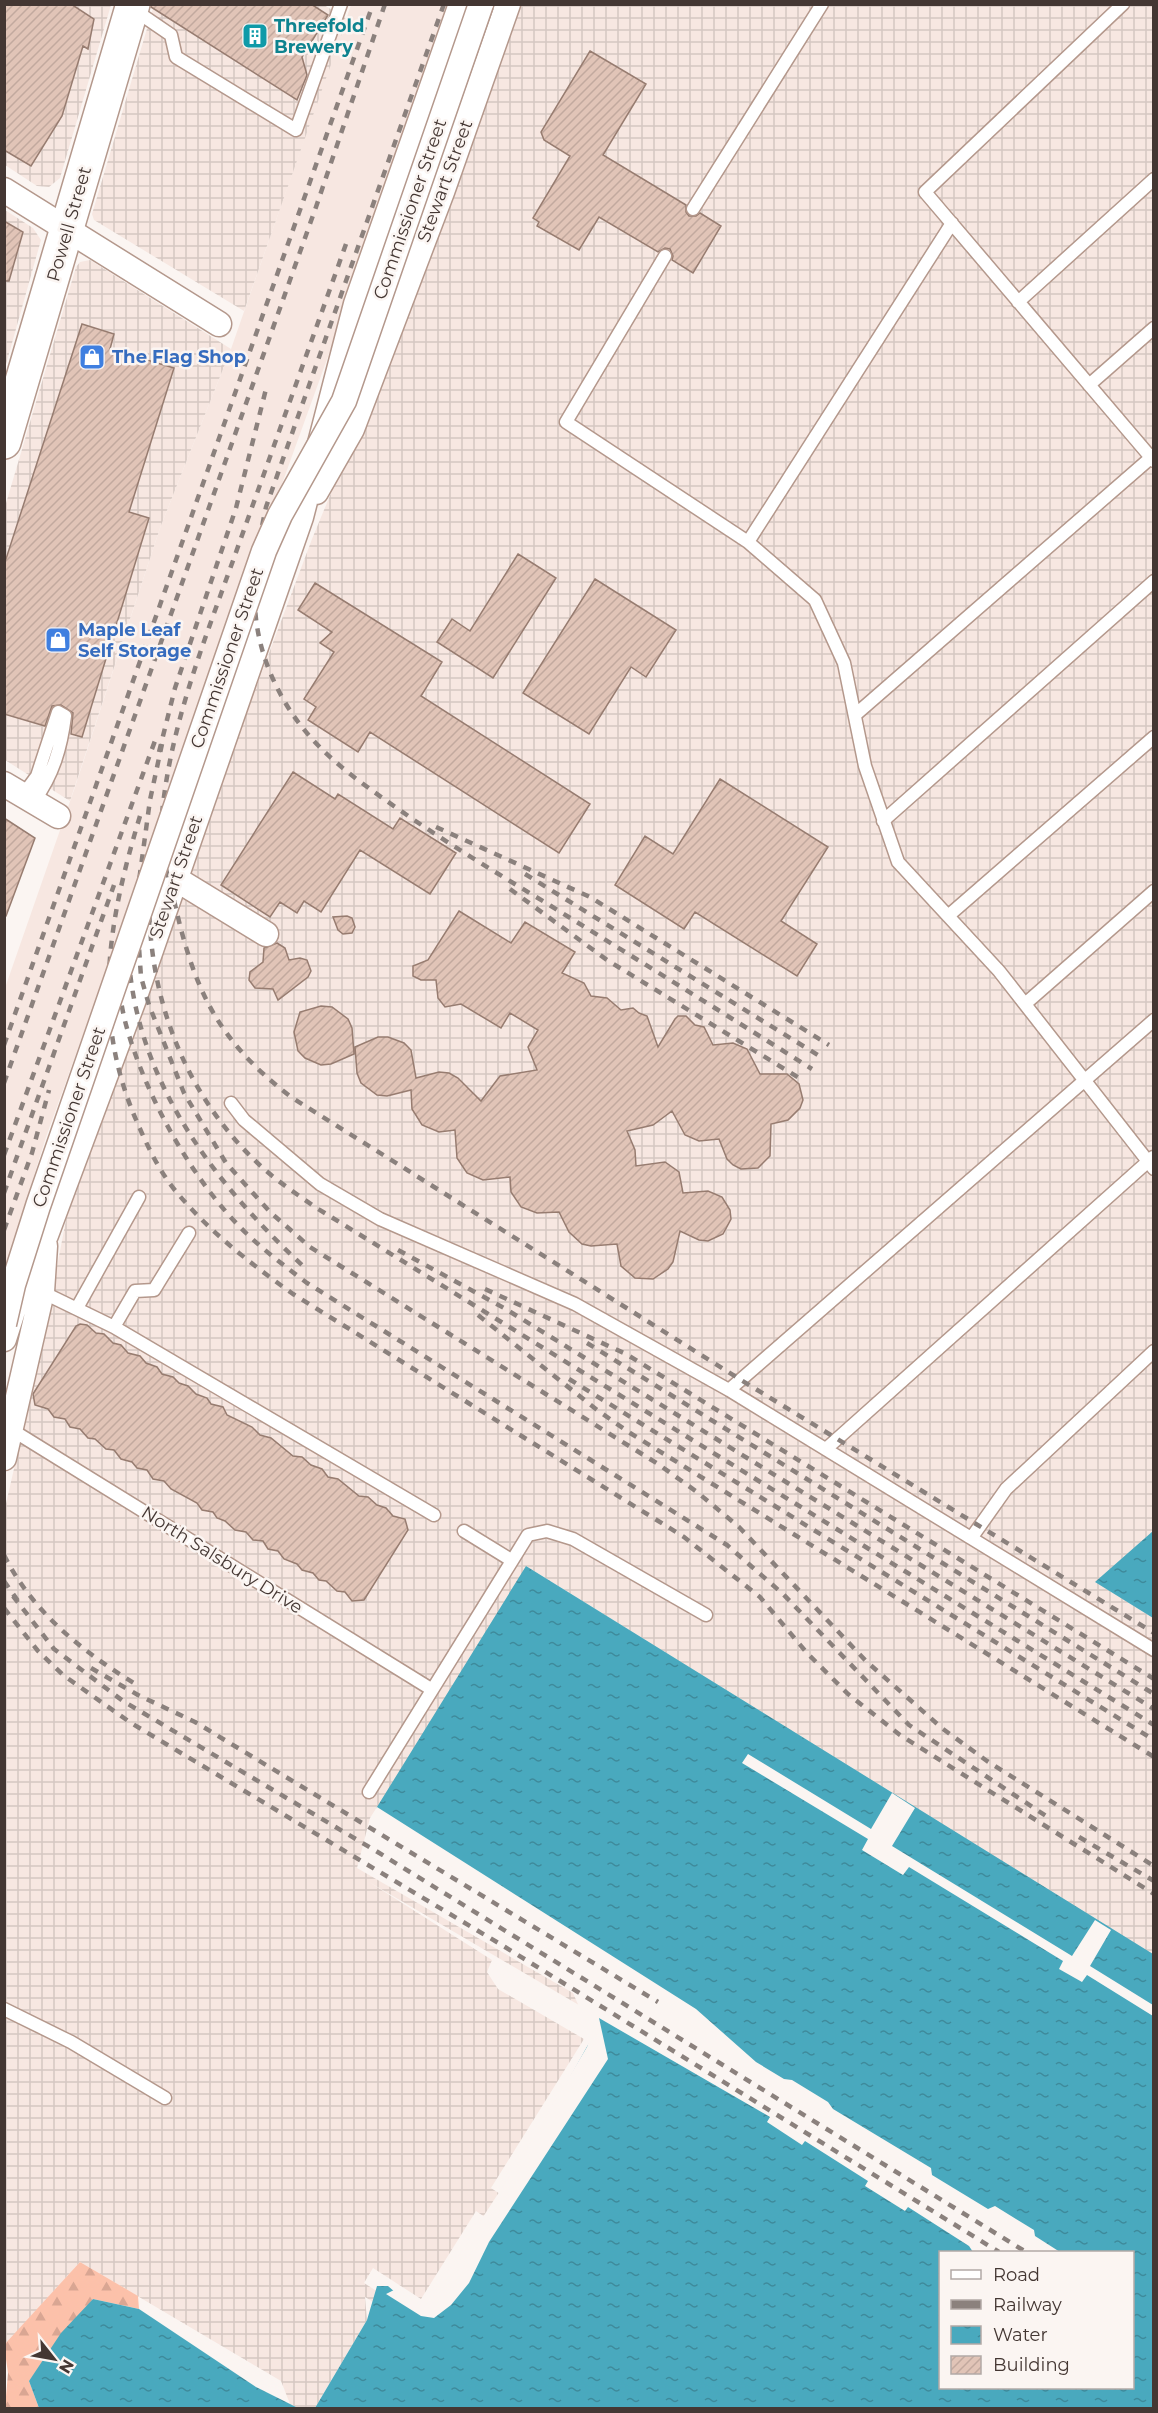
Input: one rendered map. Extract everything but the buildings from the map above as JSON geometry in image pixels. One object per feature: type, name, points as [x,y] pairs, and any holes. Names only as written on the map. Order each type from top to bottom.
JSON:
[{"type":"main road","name":"Powell Street","points":[[4,442],[132,6]]},
{"type":"street","name":"Stewart Street","points":[[4,1339],[19,1292],[46,1235],[176,879],[301,517],[356,303],[461,4]]},
{"type":"street","name":"Commissioner Street","points":[[4,1324],[13,1285],[38,1206],[264,551],[280,515],[344,401],[481,4]]},
{"type":"street","name":"Stewart Street","points":[[301,517],[352,429],[442,192],[508,4]]},
{"type":"street","points":[[4,190],[219,324]]},
{"type":"street","points":[[20,793],[58,816]]},
{"type":"street","points":[[176,879],[266,934]]},
{"type":"street","name":"Stewart Street","points":[[4,1458],[42,1292],[46,1235]]},
{"type":"lane","points":[[132,6],[171,35],[176,57],[296,130],[341,4]]},
{"type":"lane","points":[[693,209],[822,4]]},
{"type":"lane","points":[[855,715],[1153,458],[926,192],[1123,4]]},
{"type":"lane","points":[[1018,302],[1154,179]]},
{"type":"lane","points":[[748,542],[952,223]]},
{"type":"lane","points":[[665,256],[566,422],[748,542],[815,600],[844,663],[865,766],[898,862],[999,970],[1152,1163],[827,1448]]},
{"type":"lane","points":[[1089,385],[1154,328]]},
{"type":"lane","points":[[883,821],[1154,581]]},
{"type":"lane","points":[[58,712],[65,716],[61,743],[49,780],[20,793],[37,776],[58,712]]},
{"type":"lane","points":[[948,916],[1154,737]]},
{"type":"lane","points":[[1025,1004],[1154,891]]},
{"type":"lane","points":[[729,1390],[1154,1020]]},
{"type":"lane","points":[[231,1103],[244,1120],[330,1190],[380,1219],[575,1304],[827,1448],[1154,1650]]},
{"type":"lane","points":[[77,1308],[139,1197]]},
{"type":"lane","points":[[114,1327],[135,1291],[154,1290],[189,1233]]},
{"type":"lane","points":[[42,1292],[114,1327],[434,1515]]},
{"type":"lane","points":[[972,1537],[1006,1490],[1154,1351]]},
{"type":"lane","name":"North Salsbury Drive","points":[[12,1431],[431,1689]]},
{"type":"lane","points":[[369,1792],[528,1535],[547,1531],[573,1539],[706,1615]]},
{"type":"lane","points":[[464,1532],[511,1560]]},
{"type":"lane","points":[[4,2009],[71,2042],[165,2098]]},
{"type":"shaded area","points":[[4,5],[111,5],[60,178],[49,187],[37,186],[5,165]]},
{"type":"shaded area","points":[[154,5],[324,5],[347,19],[244,311],[94,220],[92,214]]},
{"type":"shaded area","points":[[351,5],[455,5],[46,1137],[5,1269],[5,988],[74,790],[160,528],[231,349]]},
{"type":"shaded area","points":[[516,5],[1153,5],[1154,1531],[1096,1582],[1153,1618],[1153,1956],[526,1566],[770,2117],[369,1882],[492,1960],[487,1972],[498,1989],[584,2039],[491,2188],[642,2287],[560,2269],[476,2211],[421,2299],[373,2268],[364,2283],[537,2392],[531,2399],[365,2297],[367,2320],[315,2408],[298,2408],[290,2404],[281,2381],[80,2262],[5,2345],[5,1508],[40,1355],[70,1199],[210,810],[312,539],[420,278]]},
{"type":"shaded area","points":[[5,210],[33,228],[41,240],[5,368]]},
{"type":"shaded area","points":[[90,260],[231,349],[160,528],[70,801],[5,760],[4,510],[76,267],[80,262]]},
{"type":"green space","points":[[80,2262],[138,2296],[139,2309],[93,2299],[29,2381],[39,2408],[5,2408],[8,2373],[4,2345]]},
{"type":"water","points":[[1153,1531],[1153,1618],[1095,1582]]},
{"type":"water","points":[[526,1566],[1153,1954],[1153,2408],[315,2408],[367,2320],[377,2286],[388,2286],[412,2307],[428,2307],[521,2165],[594,2034],[575,1991],[359,1866],[377,1807]]},
{"type":"water","points":[[93,2299],[139,2309],[256,2387],[298,2408],[39,2408],[29,2381],[61,2333]]},
{"type":"pier","points":[[748,1754],[871,1829],[892,1793],[915,1808],[892,1846],[1072,1956],[1095,1920],[1111,1930],[1090,1966],[1153,2005],[1153,2016],[1087,1975],[1082,1982],[1059,1969],[1063,1961],[909,1867],[903,1875],[862,1850],[868,1839],[742,1763]]},
{"type":"pier","points":[[377,1807],[696,2009],[756,2062],[828,2102],[833,2109],[931,2168],[932,2175],[988,2209],[995,2206],[1034,2230],[1035,2236],[1058,2251],[972,2251],[969,2246],[908,2207],[905,2211],[865,2186],[868,2181],[805,2141],[802,2145],[767,2122],[770,2117],[599,2018],[608,2059],[489,2242],[469,2283],[451,2305],[434,2318],[421,2316],[386,2294],[396,2289],[413,2304],[426,2305],[518,2163],[587,2047],[591,2034],[573,1993],[357,1868],[370,1818]]},
{"type":"railway","points":[[4,1045],[373,4]]},
{"type":"railway","points":[[4,1083],[316,207],[385,4]]},
{"type":"railway","points":[[444,4],[266,507],[255,584],[255,608],[264,655],[273,679],[297,721],[324,751],[353,776],[457,848],[812,1069]]},
{"type":"railway","points":[[346,244],[200,655],[171,757],[161,827],[162,846],[190,961],[212,1011],[244,1055],[291,1097],[741,1380],[1154,1633]]},
{"type":"railway","points":[[159,752],[175,688],[236,508],[267,385]]},
{"type":"railway","points":[[4,1155],[156,738]]},
{"type":"railway","points":[[162,744],[150,800],[136,903],[141,977],[149,1005],[184,1093],[226,1163],[270,1212],[310,1247],[658,1464],[697,1492],[739,1527],[866,1661],[943,1729],[987,1761],[1154,1866]]},
{"type":"railway","points":[[140,816],[129,855],[113,932],[109,969],[109,1007],[114,1045],[123,1083],[153,1157],[174,1189],[201,1219],[230,1246],[293,1294],[684,1537],[760,1597],[807,1653],[848,1694],[900,1735],[1154,1894]]},
{"type":"railway","points":[[436,827],[590,897],[829,1045]]},
{"type":"railway","points":[[152,853],[149,897],[151,940],[158,983],[169,1025],[186,1065],[207,1102],[233,1137],[264,1169],[315,1207],[1154,1725]]},
{"type":"railway","points":[[525,874],[821,1057]]},
{"type":"railway","points":[[4,1193],[114,885]]},
{"type":"railway","points":[[510,889],[607,960],[804,1081]]},
{"type":"railway","points":[[129,911],[129,964],[137,1014],[153,1062],[174,1107],[201,1150],[232,1191],[266,1230],[303,1266]]},
{"type":"railway","points":[[116,958],[125,1021],[133,1049],[157,1106],[172,1135],[207,1189],[254,1241],[307,1283],[727,1545],[783,1594],[909,1725],[1046,1816]]},
{"type":"railway","points":[[4,1230],[32,1153],[49,1090]]},
{"type":"railway","points":[[398,1250],[504,1308],[1154,1709]]},
{"type":"railway","points":[[485,1289],[626,1354],[1154,1679]]},
{"type":"railway","points":[[478,1315],[597,1410],[630,1433],[1154,1757]]},
{"type":"railway","points":[[587,1343],[1154,1694]]},
{"type":"railway","points":[[569,1379],[1154,1740]]},
{"type":"railway","points":[[4,1555],[29,1595],[61,1629],[79,1645],[137,1685]]},
{"type":"railway","points":[[4,1581],[18,1601]]},
{"type":"railway","points":[[13,1596],[54,1649],[123,1701],[376,1851],[1024,2251]]},
{"type":"railway","points":[[4,1608],[38,1651],[63,1675],[131,1723],[505,1947],[997,2251]]},
{"type":"railway","points":[[91,1668],[138,1695],[195,1722],[658,2002]]},
{"type":"railway","points":[[1079,1837],[1154,1881]]},
{"type":"place","name":"Threefold Brewery","points":[[255,36]]},
{"type":"place","name":"The Flag Shop","points":[[92,357]]},
{"type":"place","name":"Maple Leaf Self Storage","points":[[58,640]]}]
